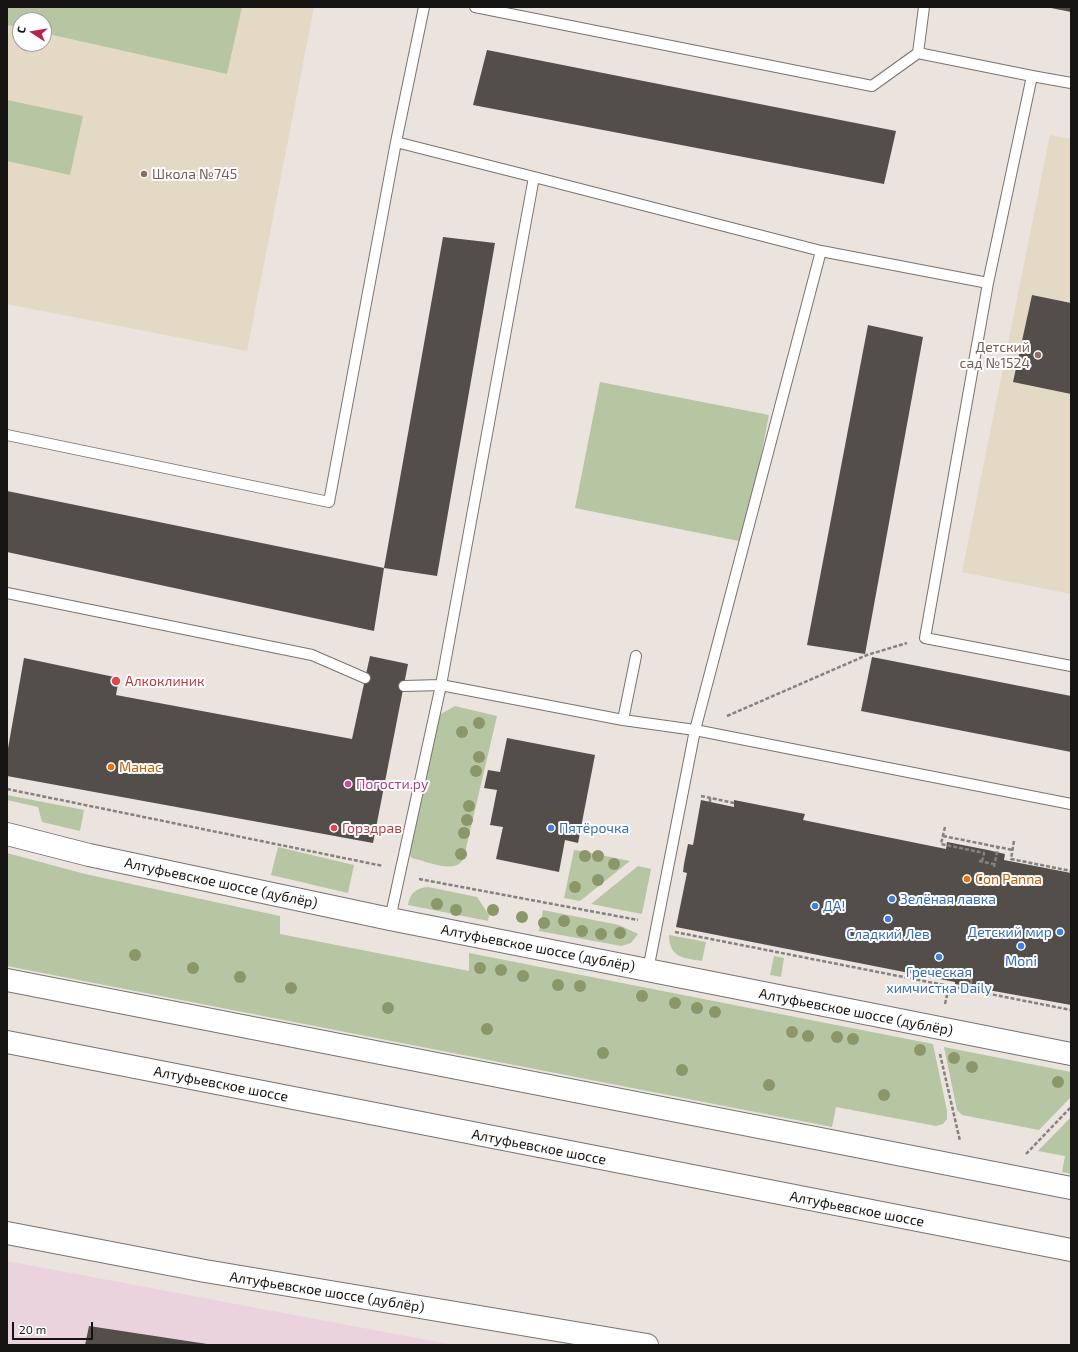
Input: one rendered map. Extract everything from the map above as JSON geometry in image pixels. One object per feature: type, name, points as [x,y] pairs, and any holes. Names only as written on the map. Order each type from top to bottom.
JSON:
[{"type":"main road","name":"Алтуфьевское шоссе (дублёр)","points":[[7,834],[89,855],[390,919],[1071,1054]]},
{"type":"main road","points":[[7,980],[1071,1188]]},
{"type":"main road","name":"Алтуфьевское шоссе","points":[[7,1042],[1071,1250]]},
{"type":"main road","name":"Алтуфьевское шоссе (дублёр)","points":[[7,1233],[205,1272],[647,1345]]},
{"type":"lane","points":[[7,435],[329,502],[396,142],[424,7]]},
{"type":"lane","points":[[475,7],[872,86],[918,53],[924,7]]},
{"type":"lane","points":[[918,53],[1071,83]]},
{"type":"lane","points":[[1032,76],[988,284],[925,638],[1071,666]]},
{"type":"lane","points":[[396,142],[821,251],[988,284]]},
{"type":"lane","points":[[390,919],[441,685],[534,177]]},
{"type":"lane","points":[[648,970],[695,730],[821,251]]},
{"type":"lane","points":[[7,593],[312,655],[365,678]]},
{"type":"lane","points":[[623,720],[636,656]]},
{"type":"lane","points":[[404,686],[441,685],[623,720],[695,730],[1071,804]]},
{"type":"path","points":[[695,730],[867,655],[925,638]]},
{"type":"path","points":[[7,789],[380,864],[400,876],[641,920],[673,931],[1071,1010]]},
{"type":"path","points":[[700,796],[734,803]]},
{"type":"path","points":[[945,827],[941,844],[984,853],[981,861],[994,865],[998,847]]},
{"type":"path","points":[[943,836],[1013,850]]},
{"type":"path","points":[[1014,841],[1011,859],[1071,871]]},
{"type":"path","points":[[956,976],[972,978],[970,990]]},
{"type":"path","points":[[949,986],[937,1045],[960,1143]]},
{"type":"path","points":[[1024,1156],[1071,1107]]},
{"type":"shaded area","name":"Школа №745","points":[[7,7],[314,7],[247,351],[7,304]]},
{"type":"shaded area","name":"Детский сад №1524","points":[[1050,135],[1071,139],[1071,594],[962,572]]},
{"type":"shaded area","points":[[7,1261],[454,1345],[7,1345]]},
{"type":"green space","points":[[7,7],[242,7],[227,74],[52,35],[52,12],[12,12],[12,26],[7,25]]},
{"type":"green space","points":[[7,100],[83,116],[70,175],[7,161]]},
{"type":"green space","points":[[600,382],[769,415],[744,542],[575,508]]},
{"type":"green space","points":[[455,706],[497,716],[464,857],[461,863],[455,866],[441,866],[412,858],[408,852],[439,715]]},
{"type":"green space","points":[[7,795],[84,810],[80,831],[42,822],[38,807],[7,800]]},
{"type":"green space","points":[[278,847],[354,865],[348,893],[271,875]]},
{"type":"green space","points":[[574,850],[630,861],[580,901],[564,898]]},
{"type":"green space","points":[[7,853],[85,874],[280,916],[280,934],[469,971],[469,953],[933,1044],[947,1111],[947,1119],[943,1124],[936,1126],[836,1107],[832,1127],[7,966]]},
{"type":"green space","points":[[638,866],[651,869],[642,914],[591,904]]},
{"type":"green space","points":[[428,887],[477,897],[489,915],[488,921],[408,905],[410,897],[414,892]]},
{"type":"green space","points":[[543,910],[619,925],[638,934],[631,943],[621,946],[539,931]]},
{"type":"green space","points":[[669,935],[706,942],[702,961],[684,958],[675,953],[670,943]]},
{"type":"green space","points":[[774,956],[784,958],[781,977],[770,975]]},
{"type":"green space","points":[[944,1047],[1071,1072],[1071,1097],[1039,1130],[962,1115],[957,1110]]},
{"type":"green space","points":[[1071,1117],[1071,1174],[1062,1172],[1065,1156],[1038,1151]]},
{"type":"building","points":[[1051,7],[1071,7],[1071,12],[1051,8]]},
{"type":"building","points":[[487,50],[896,131],[884,184],[473,105]]},
{"type":"building","points":[[443,237],[495,243],[437,576],[384,568]]},
{"type":"building","points":[[1032,295],[1071,303],[1071,394],[1013,382]]},
{"type":"building","points":[[868,325],[923,337],[865,654],[807,645]]},
{"type":"building","points":[[7,491],[384,568],[374,631],[7,552]]},
{"type":"building","points":[[370,656],[408,664],[373,843],[7,776],[7,754],[24,658],[119,678],[116,695],[352,739]]},
{"type":"building","points":[[872,657],[1071,696],[1071,752],[861,711]]},
{"type":"building","points":[[507,738],[595,755],[578,843],[565,840],[559,872],[496,859],[503,827],[490,825],[497,790],[484,788],[488,770],[500,772]]},
{"type":"building","points":[[701,800],[734,807],[734,800],[805,814],[803,820],[946,849],[947,842],[988,850],[1005,854],[1004,860],[1071,873],[1071,1005],[955,984],[955,982],[676,927],[687,873],[683,872],[684,864],[688,844],[693,845]]},
{"type":"building","points":[[89,1326],[207,1344],[207,1345],[85,1345]]},
{"type":"place","name":"Школа №745","points":[[144,174]]},
{"type":"place","name":"Детский сад №1524","points":[[1038,355]]},
{"type":"place","name":"Алкоклиник","points":[[116,681]]},
{"type":"place","name":"Манас","points":[[111,767]]},
{"type":"place","name":"Погости.ру","points":[[348,784]]},
{"type":"place","name":"Горздрав","points":[[334,828]]},
{"type":"place","name":"Пятёрочка","points":[[551,828]]},
{"type":"place","name":"Con Panna","points":[[967,879]]},
{"type":"place","name":"Зелёная лавка","points":[[892,899]]},
{"type":"place","name":"ДА!","points":[[815,906]]},
{"type":"place","name":"Сладкий Лев","points":[[888,919]]},
{"type":"place","name":"Детский мир","points":[[1060,932]]},
{"type":"place","name":"Moni","points":[[1021,946]]},
{"type":"place","name":"Греческая химчистка Daily","points":[[939,957]]}]
